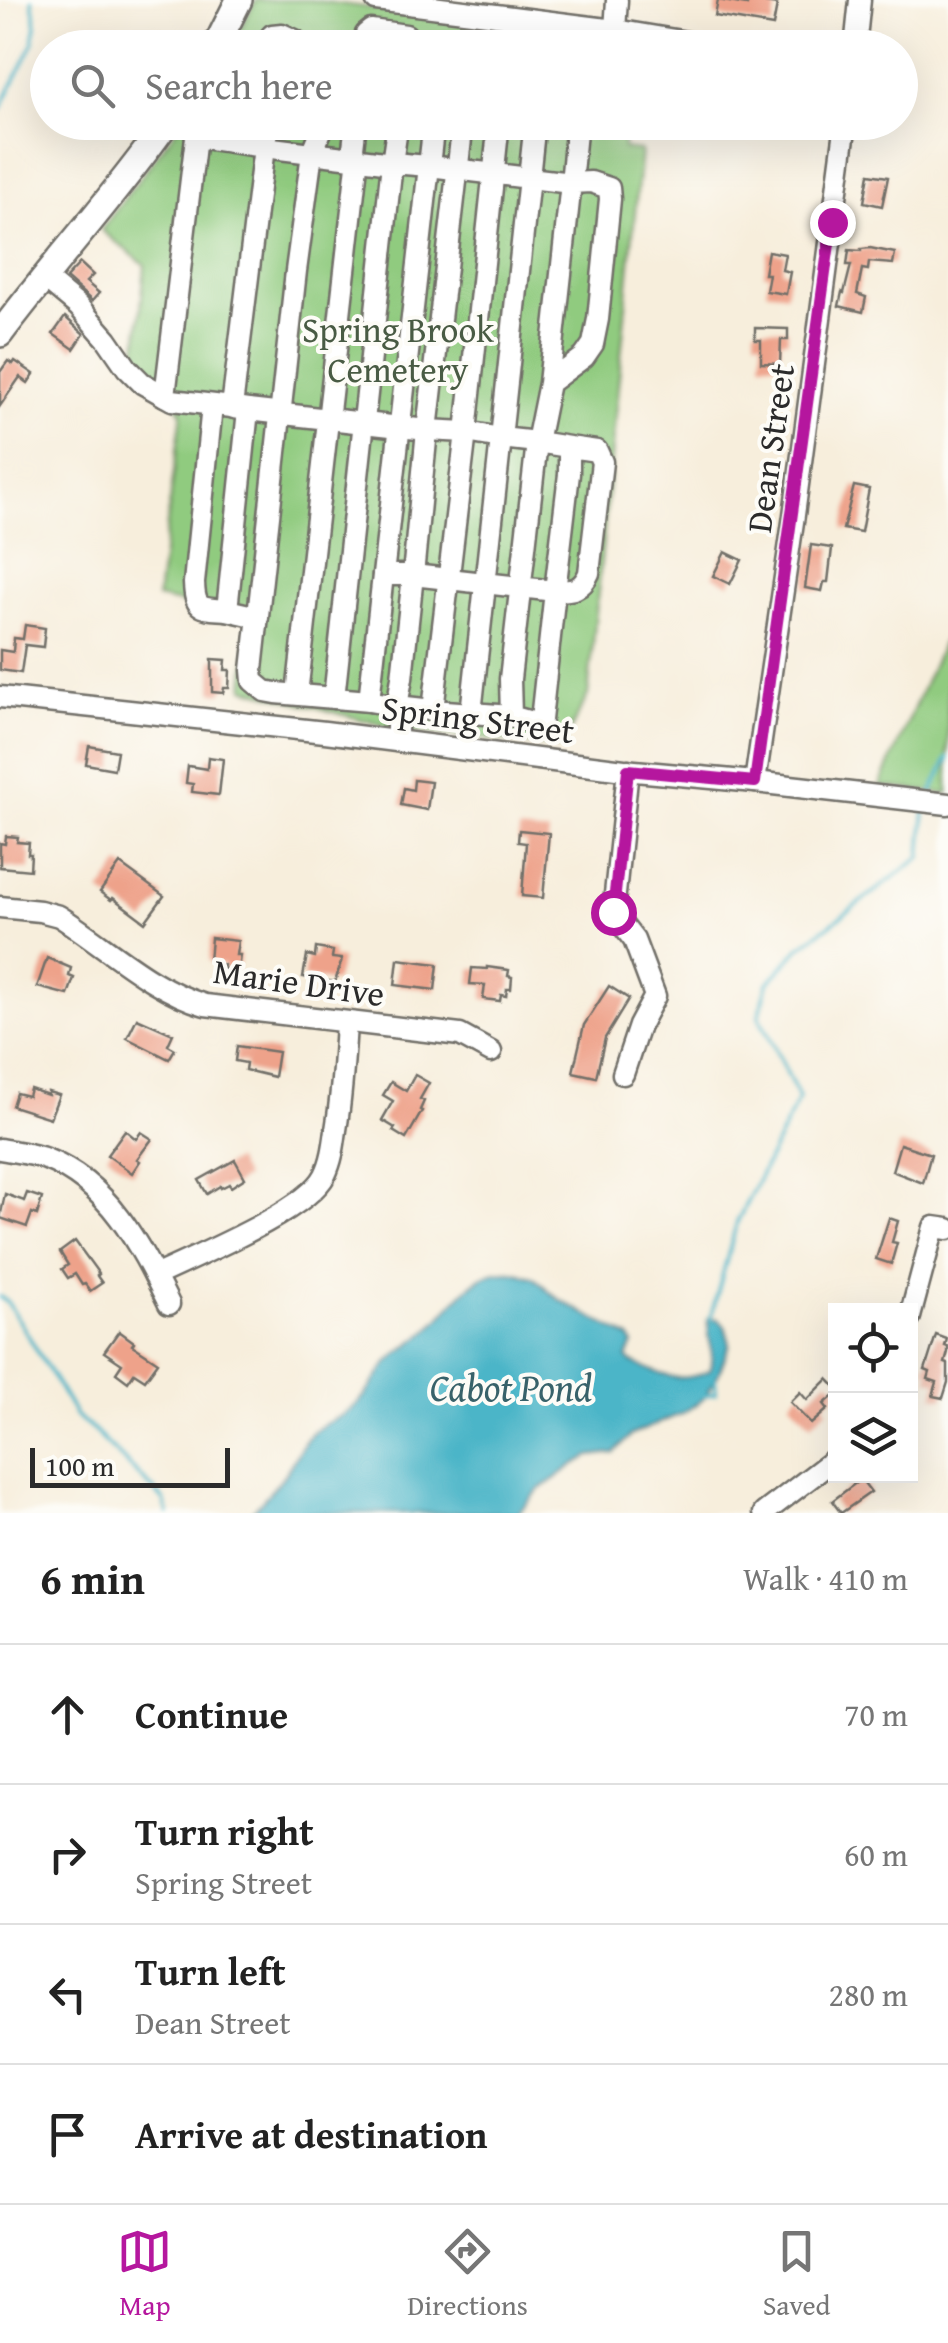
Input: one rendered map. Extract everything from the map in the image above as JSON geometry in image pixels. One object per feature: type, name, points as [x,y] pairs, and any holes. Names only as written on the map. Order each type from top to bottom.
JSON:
[{"type":"main road","points":[[224,30],[239,0]]},
{"type":"main road","points":[[0,334],[154,140]]},
{"type":"street","points":[[376,0],[615,30],[618,0]]},
{"type":"street","points":[[857,30],[860,0]]},
{"type":"street","points":[[474,30],[476,14]]},
{"type":"street","points":[[165,396],[200,140]]},
{"type":"street","points":[[238,140],[264,147],[529,179],[591,182],[609,188],[598,319],[590,352],[549,382]]},
{"type":"street","points":[[258,616],[198,606],[194,583],[230,408],[266,140]]},
{"type":"street","points":[[317,140],[312,153],[296,271],[253,681],[265,691],[541,720],[569,446]]},
{"type":"street","points":[[297,694],[357,166],[354,140]]},
{"type":"street","points":[[334,698],[395,140]]},
{"type":"street","points":[[370,701],[432,140]]},
{"type":"street","points":[[398,740],[396,706],[461,140]]},
{"type":"street","points":[[433,710],[496,140]]},
{"type":"street","points":[[471,713],[533,140]]},
{"type":"street","points":[[511,716],[510,679],[520,587],[537,442],[549,382],[575,140]]},
{"type":"street","name":"Dean Street","points":[[755,782],[844,140]]},
{"type":"street","points":[[43,277],[78,306],[142,383],[172,400],[466,432],[597,451],[602,462],[586,581],[580,588],[555,591],[383,575]]},
{"type":"street","points":[[227,610],[230,408]]},
{"type":"street","name":"Spring Street","points":[[0,697],[945,804]]},
{"type":"street","points":[[622,1074],[655,996],[634,940],[613,912],[628,770]]},
{"type":"street","name":"Marie Drive","points":[[0,907],[40,910],[58,916],[164,988],[205,1005],[460,1035],[491,1052]]},
{"type":"street","points":[[155,1276],[273,1218],[311,1194],[325,1176],[342,1095],[346,1022]]},
{"type":"street","points":[[0,1149],[44,1158],[82,1177],[113,1206],[169,1304]]},
{"type":"street","points":[[914,1303],[934,1227],[943,1228]]},
{"type":"street","points":[[764,1513],[828,1464]]},
{"type":"green space","points":[[256,0],[310,0],[547,30],[240,30]]},
{"type":"green space","name":"Spring Brook Cemetery","points":[[168,140],[623,140],[623,149],[641,151],[588,695],[562,747],[401,730],[244,688],[250,618],[157,598],[182,412],[136,358],[145,265],[101,230]]},
{"type":"green space","points":[[948,630],[948,794],[880,786]]},
{"type":"water","name":"Cabot Pond","points":[[495,1272],[533,1277],[560,1300],[630,1338],[633,1344],[627,1358],[661,1374],[679,1378],[710,1370],[708,1319],[719,1319],[730,1344],[703,1399],[683,1413],[631,1435],[614,1453],[590,1456],[575,1464],[539,1490],[518,1513],[251,1513],[282,1478],[312,1433],[352,1409],[393,1358],[426,1332],[475,1282]]},
{"type":"building","points":[[718,0],[777,5],[773,26],[715,16]]},
{"type":"building","points":[[869,174],[888,177],[882,206],[864,202]]},
{"type":"building","points":[[870,248],[895,253],[893,264],[869,262],[868,270],[862,269],[857,294],[866,297],[863,312],[839,306],[851,265],[847,265],[849,250]]},
{"type":"building","points":[[768,251],[785,254],[782,270],[790,272],[786,294],[766,291]]},
{"type":"building","points":[[80,263],[93,275],[86,282],[99,293],[92,301],[66,278]]},
{"type":"building","points":[[65,317],[84,334],[74,349],[53,334]]},
{"type":"building","points":[[755,328],[788,329],[788,340],[781,340],[780,364],[761,363],[761,340],[755,340]]},
{"type":"building","points":[[8,361],[15,361],[34,374],[28,383],[20,377],[0,406],[0,372]]},
{"type":"building","points":[[854,486],[869,489],[861,532],[843,529]]},
{"type":"building","points":[[811,545],[832,548],[828,582],[824,582],[822,591],[805,588]]},
{"type":"building","points":[[725,552],[742,560],[730,584],[713,576]]},
{"type":"building","points":[[25,625],[45,628],[43,647],[25,645],[21,673],[0,670],[0,650],[13,652],[14,638],[23,639]]},
{"type":"building","points":[[212,659],[226,660],[225,670],[230,670],[229,688],[224,688],[223,693],[212,692]]},
{"type":"building","points":[[89,746],[117,751],[114,769],[86,764]]},
{"type":"building","points":[[208,757],[223,759],[219,795],[192,792],[193,784],[186,783],[188,766],[207,769]]},
{"type":"building","points":[[414,780],[431,782],[427,810],[401,805],[404,788],[413,790]]},
{"type":"building","points":[[519,830],[549,833],[543,898],[522,896],[526,843],[518,842]]},
{"type":"building","points":[[6,836],[29,843],[30,870],[0,867],[0,843],[5,844]]},
{"type":"building","points":[[120,864],[164,896],[145,922],[100,892]]},
{"type":"building","points":[[211,938],[238,941],[238,970],[224,969],[224,965],[209,961]]},
{"type":"building","points":[[316,948],[333,951],[332,958],[342,959],[335,982],[303,977],[307,955],[315,957]]},
{"type":"building","points":[[47,958],[71,968],[69,976],[74,978],[68,995],[37,987]]},
{"type":"building","points":[[398,959],[438,964],[435,990],[395,985]]},
{"type":"building","points":[[472,968],[509,970],[508,976],[512,977],[511,989],[507,989],[506,996],[501,995],[500,1001],[483,999],[485,985],[470,984]]},
{"type":"building","points":[[609,986],[629,999],[605,1038],[596,1077],[573,1072],[584,1025]]},
{"type":"building","points":[[137,1018],[173,1034],[168,1045],[175,1049],[169,1059],[127,1038]]},
{"type":"building","points":[[237,1046],[278,1052],[274,1077],[245,1070],[246,1063],[235,1061]]},
{"type":"building","points":[[415,1075],[429,1083],[420,1099],[424,1101],[422,1111],[406,1139],[382,1120],[393,1101],[383,1095],[391,1082],[406,1091]]},
{"type":"building","points":[[30,1089],[59,1095],[50,1118],[12,1106],[16,1093],[28,1096]]},
{"type":"building","points":[[125,1130],[136,1139],[141,1132],[152,1139],[132,1173],[107,1155]]},
{"type":"building","points":[[900,1144],[931,1154],[923,1183],[892,1171]]},
{"type":"building","points":[[235,1160],[245,1178],[207,1194],[199,1180]]},
{"type":"building","points":[[27,1193],[42,1198],[37,1215],[32,1213],[27,1227],[0,1218],[5,1194],[24,1201]]},
{"type":"building","points":[[889,1218],[898,1221],[891,1264],[876,1259]]},
{"type":"building","points":[[75,1241],[102,1283],[90,1291],[75,1274],[68,1278],[62,1269],[68,1265],[60,1252]]},
{"type":"building","points":[[119,1331],[158,1362],[145,1380],[134,1373],[128,1382],[116,1373],[122,1364],[104,1352]]},
{"type":"building","points":[[936,1335],[947,1339],[948,1347],[948,1382],[943,1398],[933,1396],[937,1382],[928,1379],[930,1372],[925,1370]]},
{"type":"building","points":[[828,1379],[828,1401],[824,1404],[828,1409],[811,1424],[790,1402],[800,1392],[807,1400]]},
{"type":"building","points":[[856,1483],[864,1483],[871,1492],[841,1513],[832,1501]]},
{"type":"waterway","points":[[32,0],[35,30]]},
{"type":"waterway","points":[[0,109],[30,50]]},
{"type":"waterway","points":[[931,794],[948,758]]},
{"type":"waterway","points":[[710,1320],[737,1222],[799,1098],[759,1016],[768,983],[800,947],[921,857],[925,807]]},
{"type":"waterway","points":[[0,1297],[20,1322],[76,1416],[164,1500],[168,1513]]},
{"type":"waterway","points":[[700,1396],[716,1393],[715,1379]]},
{"type":"route","points":[[613,912],[628,770],[755,782],[832,222]]}]
